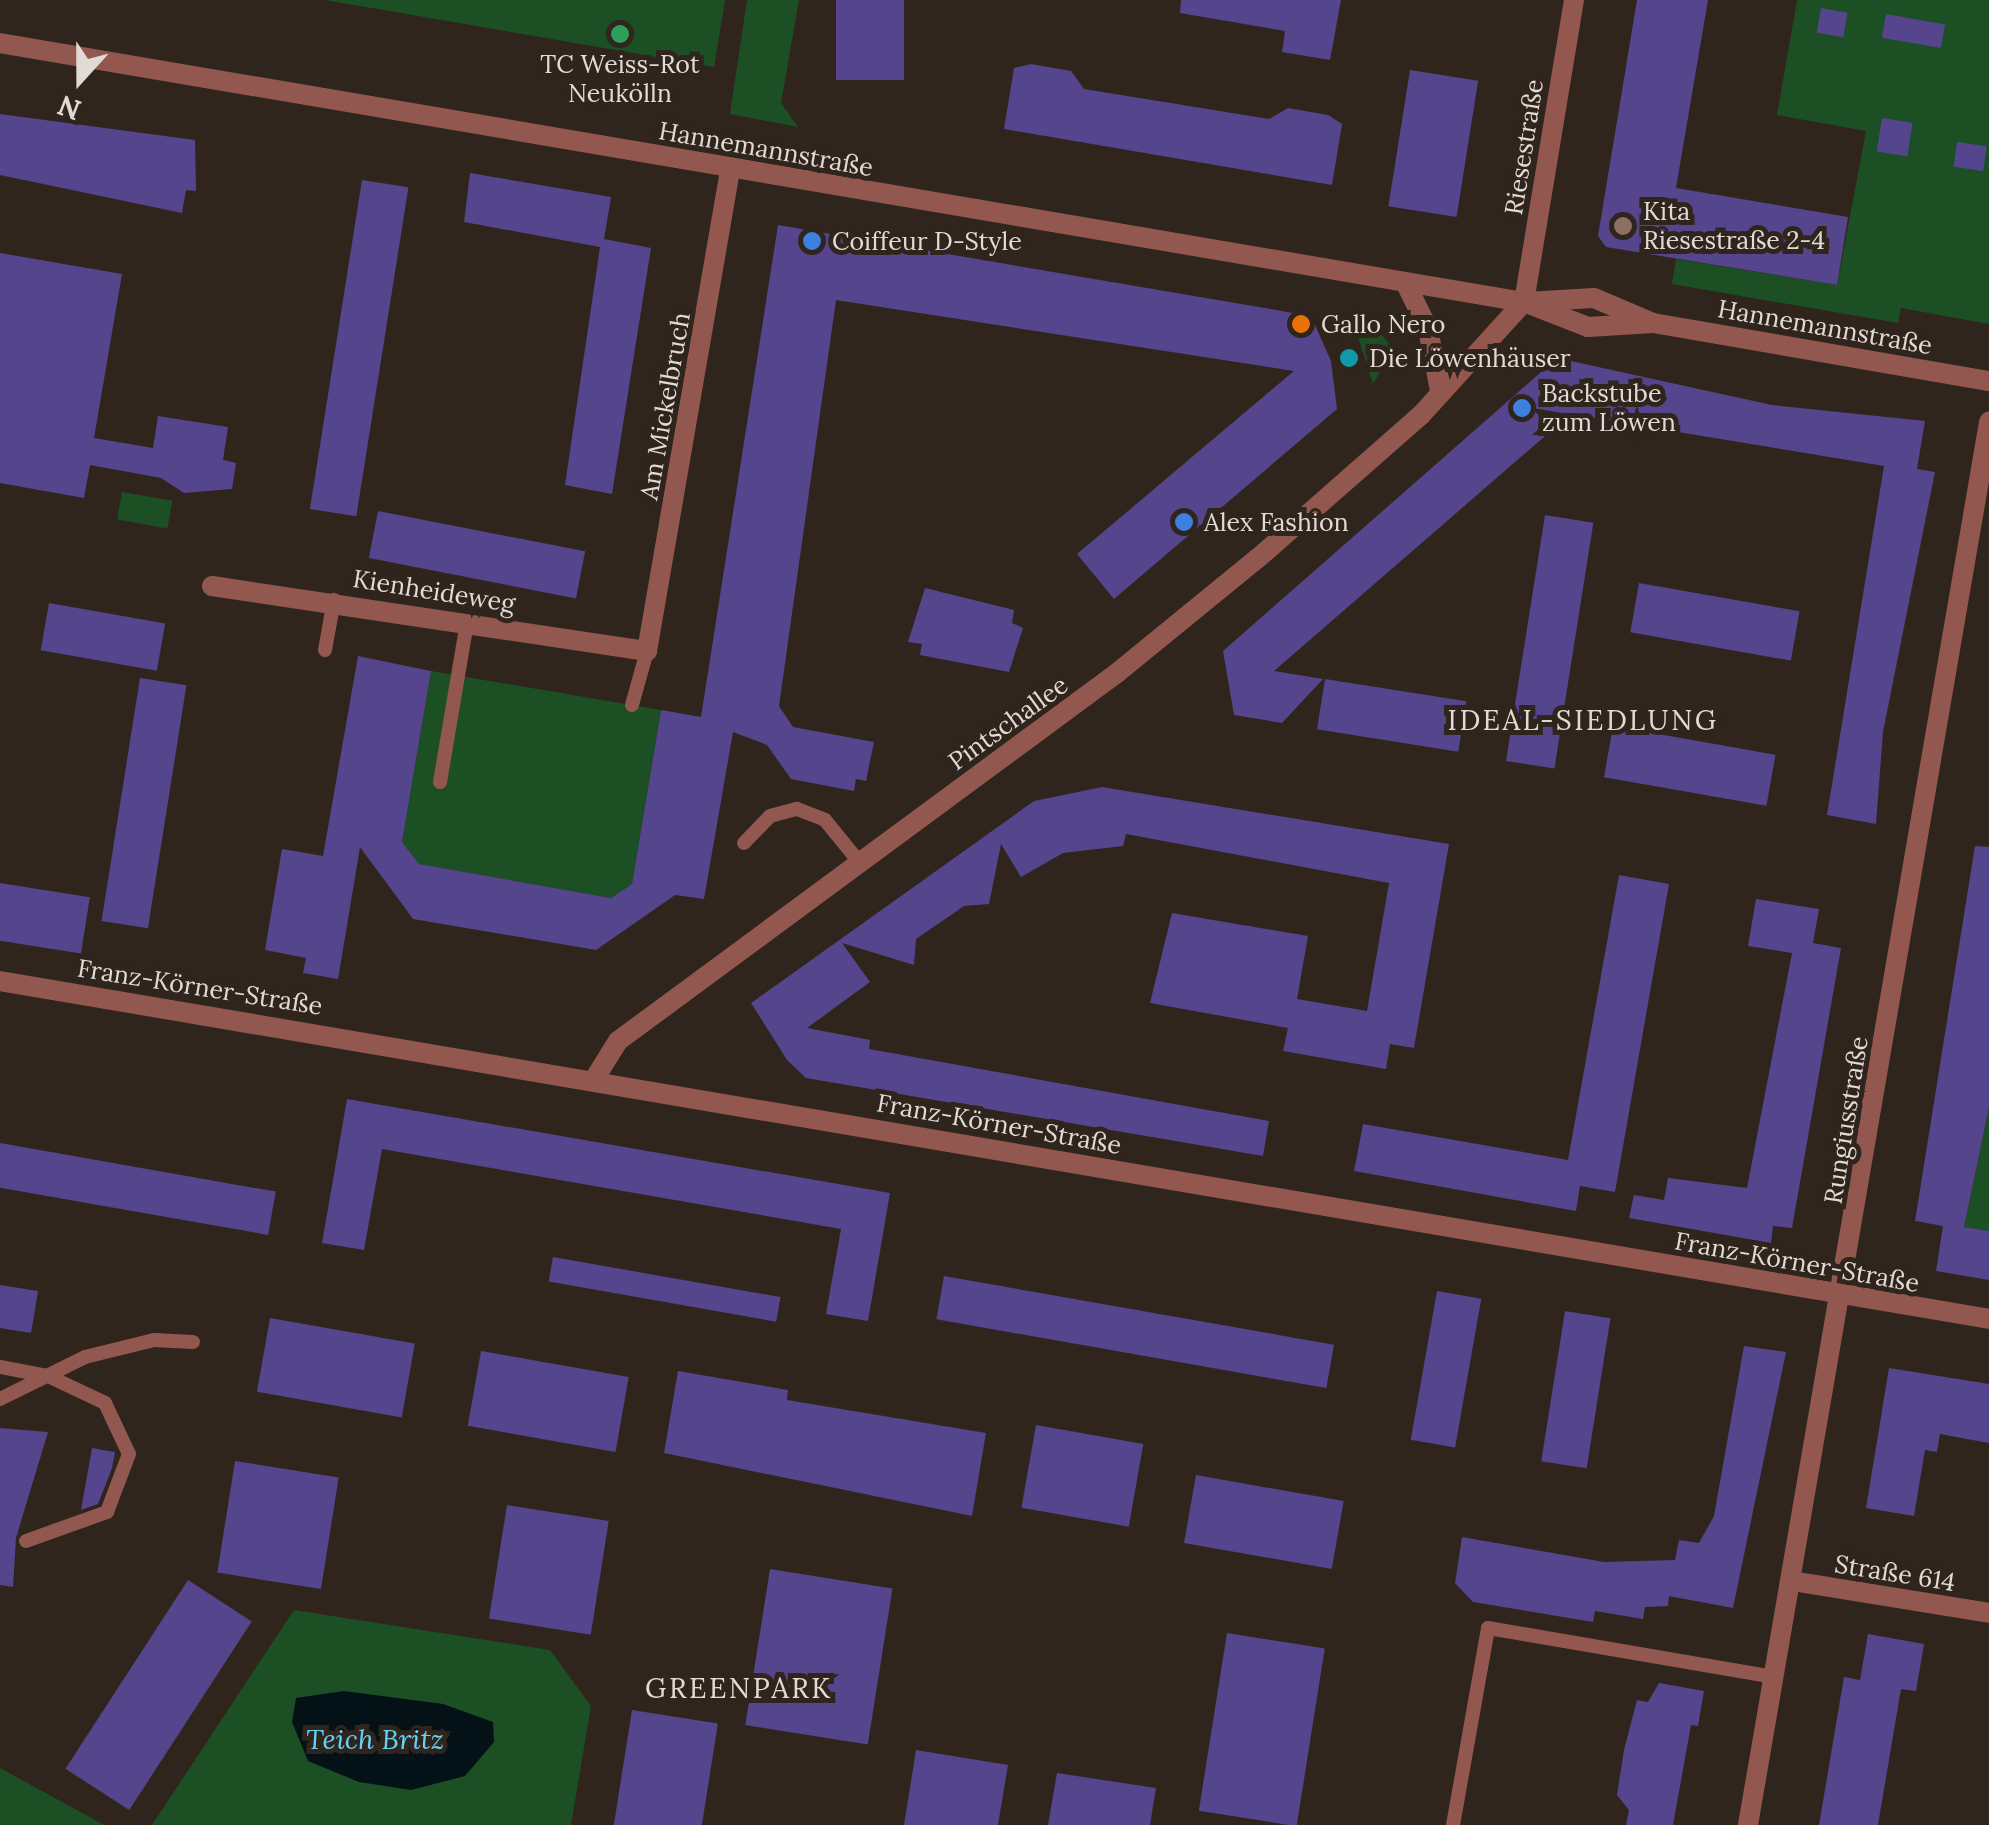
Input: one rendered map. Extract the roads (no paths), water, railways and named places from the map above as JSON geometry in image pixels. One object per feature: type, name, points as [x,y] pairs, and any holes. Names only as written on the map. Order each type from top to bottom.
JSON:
[{"type":"street","name":"Riesestraße","points":[[1524,302],[1574,0]]},
{"type":"street","name":"Hannemannstraße","points":[[0,43],[1524,302],[1588,327],[1653,323]]},
{"type":"street","name":"Am Mickelbruch","points":[[648,651],[730,168]]},
{"type":"street","points":[[1406,284],[1428,329],[1440,390]]},
{"type":"street","name":"Hannemannstraße","points":[[1524,302],[1584,296],[1653,323],[1989,381]]},
{"type":"street","name":"Pintschallee","points":[[595,1078],[618,1041],[1131,662],[1440,390],[1524,302]]},
{"type":"street","name":"Rungiusstraße","points":[[1748,1825],[1843,1296],[1989,422]]},
{"type":"street","name":"Kienheideweg","points":[[212,586],[334,600],[648,651]]},
{"type":"street","name":"Franz-Körner-Straße","points":[[0,981],[595,1078],[1989,1320]]},
{"type":"street","name":"Straße 614","points":[[1792,1582],[1989,1613]]},
{"type":"lane","points":[[325,650],[334,600]]},
{"type":"lane","points":[[440,782],[467,622]]},
{"type":"lane","points":[[632,705],[648,651]]},
{"type":"lane","points":[[744,844],[770,816],[796,809],[825,820],[860,863]]},
{"type":"lane","points":[[0,1398],[136,1344],[193,1342]]},
{"type":"lane","points":[[0,1368],[48,1376],[104,1403],[129,1454],[107,1512],[26,1540]]},
{"type":"lane","points":[[1452,1825],[1488,1628],[1775,1677]]},
{"type":"water","name":"Teich Britz","points":[[344,1691],[443,1704],[493,1722],[494,1742],[465,1776],[411,1790],[359,1782],[308,1761],[292,1722],[296,1698]]},
{"type":"place","name":"TC Weiss-Rot Neukölln","points":[[620,34]]},
{"type":"place","name":"Kita Riesestraße 2-4","points":[[1623,226]]},
{"type":"place","name":"Coiffeur D-Style","points":[[812,241]]},
{"type":"place","name":"Gallo Nero","points":[[1301,324]]},
{"type":"place","name":"Die Löwenhäuser","points":[[1349,358]]},
{"type":"place","name":"Backstube zum Löwen","points":[[1522,408]]},
{"type":"place","name":"Alex Fashion","points":[[1184,522]]},
{"type":"district","name":"IDEAL-SIEDLUNG","points":[[1583,720]]},
{"type":"district","name":"GREENPARK","points":[[739,1688]]}]
